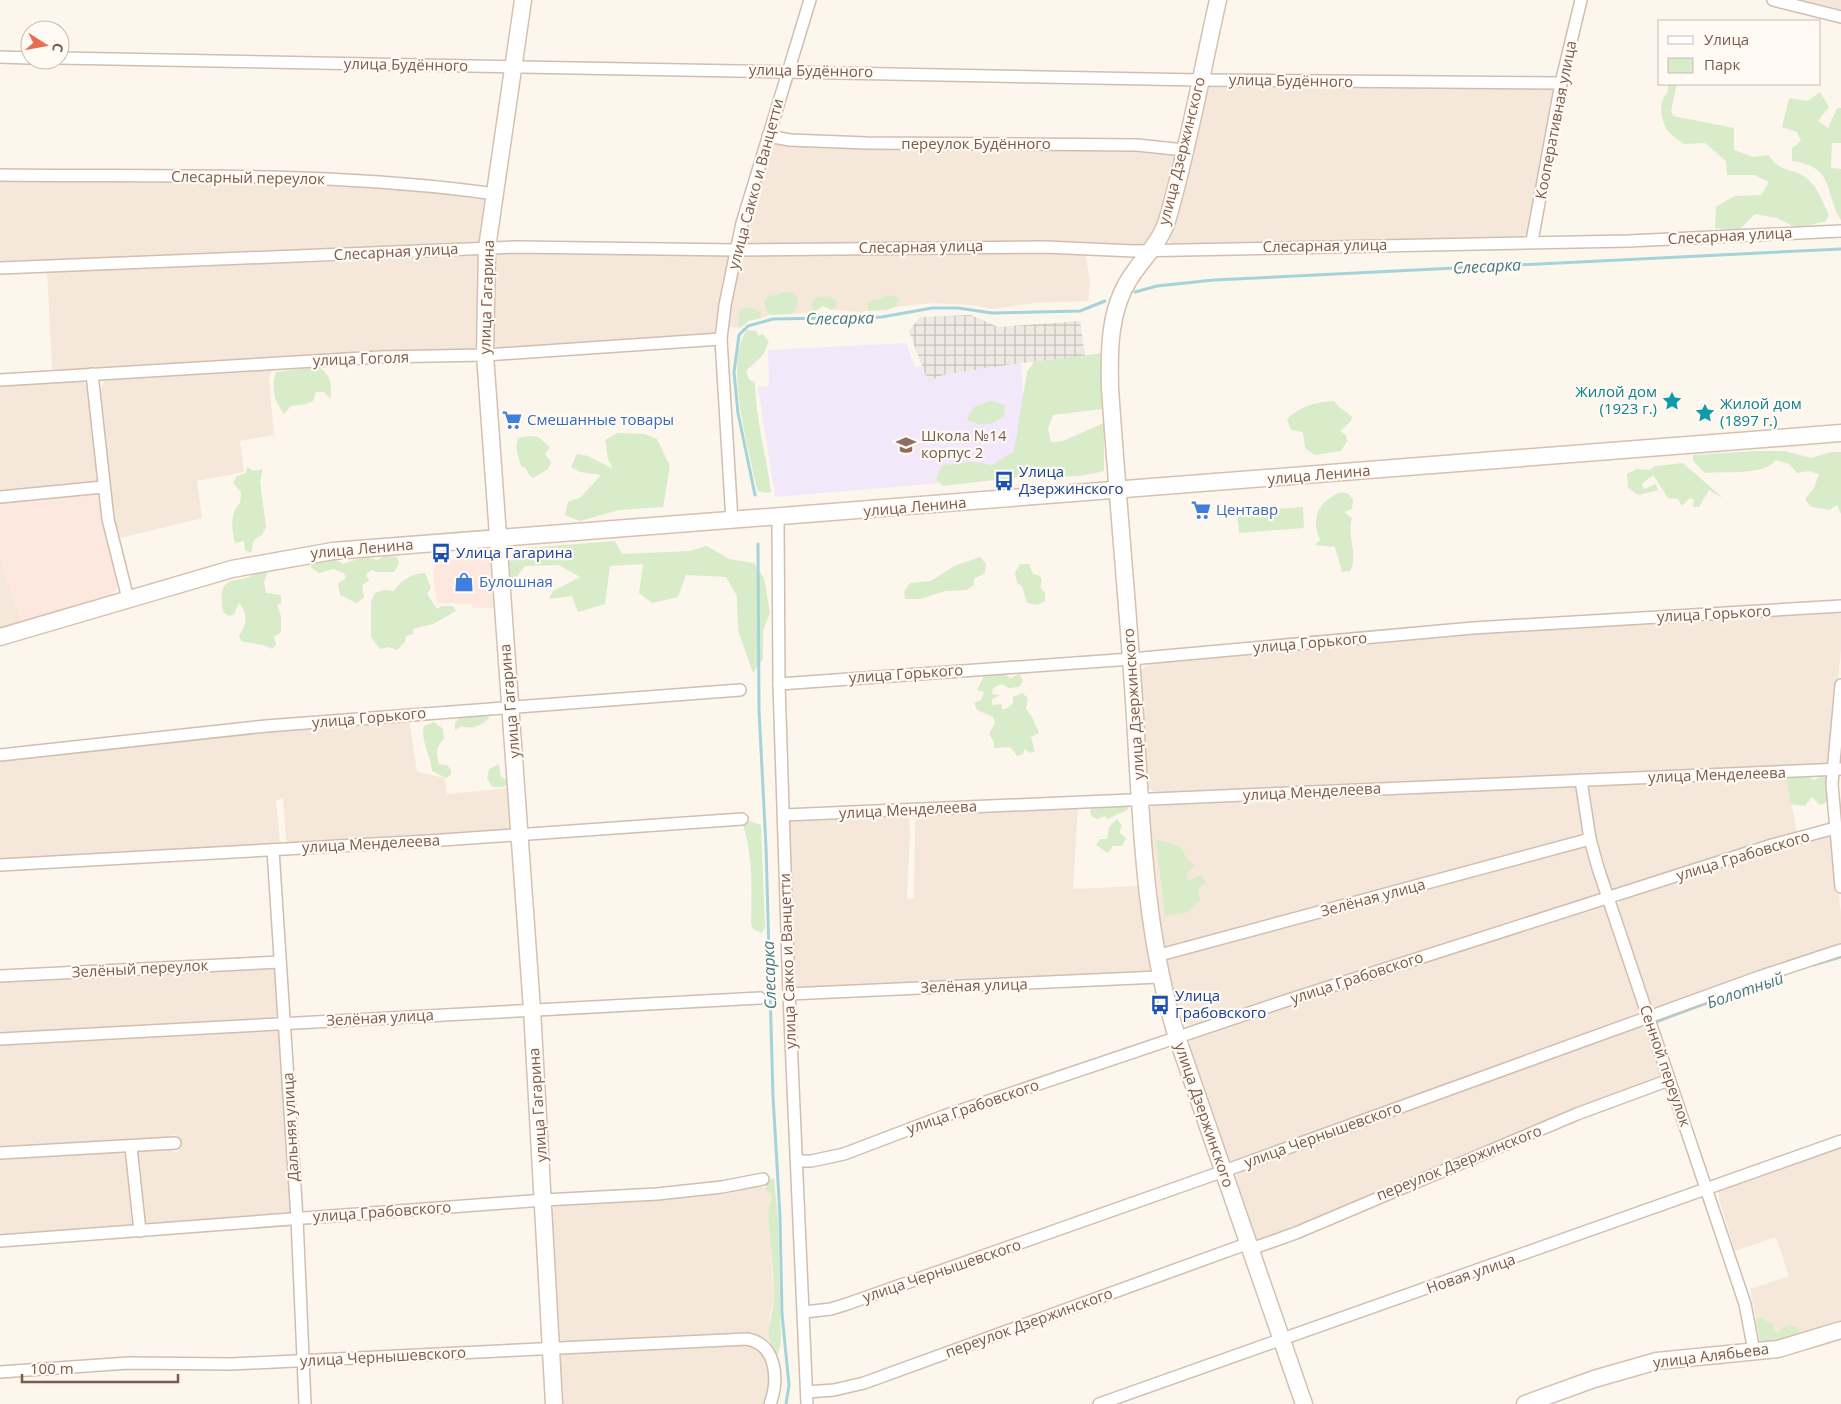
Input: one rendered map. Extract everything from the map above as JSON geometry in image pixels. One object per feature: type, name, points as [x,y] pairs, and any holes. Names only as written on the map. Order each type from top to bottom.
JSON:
[{"type":"main road","name":"улица Гагарина","points":[[523,0],[487,248],[485,355],[497,539],[521,835],[544,1200],[554,1404]]},
{"type":"main road","name":"улица Дзержинского","points":[[1218,0],[1169,214],[1153,250],[1124,287],[1116,314],[1111,339],[1110,388],[1140,800],[1159,977],[1177,1037],[1304,1404]]},
{"type":"main road","name":"улица Ленина","points":[[0,637],[232,569],[303,555],[1841,433]]},
{"type":"main road","name":"улица Алябьева","points":[[1525,1404],[1620,1371],[1657,1361],[1794,1346],[1841,1330]]},
{"type":"street","name":"улица Сакко и Ванцетти","points":[[732,521],[721,339],[725,305],[742,223],[787,70],[810,0]]},
{"type":"street","name":"Кооперативная улица","points":[[1532,241],[1561,83],[1581,0]]},
{"type":"street","points":[[1772,0],[1841,17]]},
{"type":"street","points":[[0,57],[20,58]]},
{"type":"street","name":"улица Будённого","points":[[70,58],[787,70],[1200,80],[1561,83]]},
{"type":"street","name":"переулок Будённого","points":[[768,136],[790,140],[867,143],[1129,145],[1184,150]]},
{"type":"street","name":"Слесарный переулок","points":[[0,175],[350,179],[429,185],[495,194]]},
{"type":"street","name":"Слесарная улица","points":[[0,268],[525,247],[736,250],[1046,247],[1125,251],[1532,241],[1638,241],[1841,231]]},
{"type":"street","name":"улица Гоголя","points":[[0,380],[380,357],[485,355],[721,339]]},
{"type":"street","points":[[92,374],[103,487],[116,554],[128,599]]},
{"type":"street","points":[[0,497],[103,487]]},
{"type":"street","name":"улица Сакко и Ванцетти","points":[[778,518],[779,684],[788,994],[808,1404]]},
{"type":"street","name":"улица Горького","points":[[779,684],[1131,659],[1474,628],[1841,606]]},
{"type":"street","points":[[1841,685],[1835,828],[1841,887]]},
{"type":"street","name":"улица Горького","points":[[0,754],[266,726],[740,690]]},
{"type":"street","name":"улица Менделеева","points":[[784,815],[1837,770]]},
{"type":"street","name":"Сенной переулок","points":[[1581,780],[1590,839],[1608,898],[1708,1189],[1745,1304],[1754,1351]]},
{"type":"street","name":"улица Менделеева","points":[[0,865],[521,835],[742,819]]},
{"type":"street","name":"улица Грабовского","points":[[797,1161],[811,1161],[844,1154],[944,1116],[1177,1037],[1772,845],[1835,828]]},
{"type":"street","name":"Зелёная улица","points":[[1156,956],[1590,839]]},
{"type":"street","name":"Дальняя улица","points":[[273,850],[297,1218],[305,1404]]},
{"type":"street","name":"улица Чернышевского","points":[[804,1312],[822,1311],[847,1304],[1224,1171],[1648,1017],[1841,950]]},
{"type":"street","name":"Зелёный переулок","points":[[0,976],[280,962]]},
{"type":"street","name":"Зелёная улица","points":[[788,994],[1159,977]]},
{"type":"street","name":"Зелёная улица","points":[[0,1039],[760,998]]},
{"type":"street","name":"переулок Дзержинского","points":[[807,1392],[828,1391],[864,1383],[1250,1246],[1296,1233],[1577,1114],[1669,1080]]},
{"type":"street","name":"Новая улица","points":[[1099,1404],[1281,1338],[1423,1291],[1841,1141]]},
{"type":"street","points":[[0,1153],[175,1143]]},
{"type":"street","points":[[131,1147],[140,1231]]},
{"type":"street","name":"улица Грабовского","points":[[0,1241],[698,1190],[764,1179]]},
{"type":"street","name":"улица Чернышевского","points":[[0,1372],[129,1363],[231,1364],[552,1350],[740,1339],[754,1340],[764,1346],[771,1358],[775,1384],[770,1404]]},
{"type":"shaded area","points":[[1786,0],[1841,0],[1841,13]]},
{"type":"shaded area","points":[[1209,83],[1543,87],[1554,89],[1555,92],[1528,234],[1519,238],[1171,244],[1169,240],[1206,86]]},
{"type":"shaded area","points":[[774,142],[1122,147],[1174,154],[1176,159],[1160,227],[1141,249],[744,246],[740,244],[769,144]]},
{"type":"shaded area","points":[[0,179],[340,183],[454,191],[485,199],[488,202],[481,243],[0,264]]},
{"type":"shaded area","points":[[504,251],[728,255],[730,259],[716,334],[491,349],[493,259],[496,253]]},
{"type":"shaded area","points":[[1085,252],[1090,281],[1088,301],[1034,303],[994,309],[971,305],[932,303],[895,307],[898,300],[880,300],[867,304],[869,311],[831,310],[837,306],[811,305],[814,312],[792,314],[797,307],[766,311],[770,315],[761,318],[761,311],[749,307],[740,309],[738,323],[740,328],[726,326],[739,254]]},
{"type":"shaded area","points":[[476,254],[480,257],[480,345],[476,350],[102,370],[56,371],[52,368],[47,272],[51,269],[342,262]]},
{"type":"shaded area","points":[[971,315],[998,327],[1080,321],[1085,357],[1021,363],[943,375],[928,382],[909,331],[920,317]]},
{"type":"shaded area","name":"Школа №14 корпус 2","points":[[906,343],[915,367],[922,367],[928,382],[943,375],[1021,363],[1025,417],[1046,474],[775,497],[758,387],[769,386],[768,350]]},
{"type":"shaded area","points":[[273,367],[269,379],[274,435],[240,441],[244,472],[197,481],[202,518],[120,538],[114,519],[100,390],[106,378]]},
{"type":"shaded area","points":[[79,379],[85,383],[89,390],[100,482],[0,494],[0,383]]},
{"type":"shaded area","points":[[92,492],[102,500],[117,588],[113,595],[107,598],[22,623],[0,559],[0,501]]},
{"type":"shaded area","points":[[0,559],[22,623],[0,630]]},
{"type":"shaded area","points":[[493,559],[497,608],[473,608],[472,604],[437,603],[433,573],[435,565],[446,560]]},
{"type":"shaded area","points":[[1835,611],[1841,613],[1841,650],[1830,764],[1159,795],[1148,788],[1140,670],[1152,663],[1452,634]]},
{"type":"shaded area","points":[[409,718],[417,772],[445,778],[447,794],[511,788],[513,827],[508,830],[290,845],[286,840],[283,799],[276,800],[280,840],[278,845],[0,861],[0,758],[285,727]]},
{"type":"shaded area","points":[[1786,777],[1797,833],[1609,894],[1595,847],[1585,785]]},
{"type":"shaded area","points":[[1575,786],[1578,789],[1600,891],[1598,895],[1196,1027],[1185,1023],[1169,979],[1167,958],[1444,885],[1457,878],[1456,868],[1449,874],[1166,949],[1163,945],[1148,808],[1157,804],[1266,802],[1283,798]]},
{"type":"shaded area","points":[[1078,806],[1073,889],[1139,886],[1151,970],[1144,974],[796,990],[792,987],[787,821],[790,818],[905,814],[909,819],[910,831],[907,899],[914,898],[915,824],[917,814]]},
{"type":"shaded area","points":[[1822,836],[1828,836],[1833,842],[1841,914],[1841,946],[1653,1011],[1647,1004],[1617,907],[1622,898]]},
{"type":"shaded area","points":[[1597,906],[1605,906],[1609,911],[1639,1003],[1638,1014],[1625,1021],[1233,1162],[1229,1161],[1189,1046],[1191,1039],[1197,1034]]},
{"type":"shaded area","points":[[274,968],[279,1011],[273,1020],[0,1035],[0,978]]},
{"type":"shaded area","points":[[1646,1025],[1663,1072],[1662,1077],[1283,1234],[1259,1242],[1255,1239],[1235,1180],[1236,1175],[1241,1172],[1335,1134]]},
{"type":"shaded area","points":[[281,1029],[294,1213],[146,1227],[143,1224],[135,1154],[140,1150],[170,1147],[174,1152],[179,1151],[178,1136],[172,1135],[169,1139],[0,1150],[0,1044]]},
{"type":"shaded area","points":[[1841,1144],[1841,1323],[1780,1342],[1760,1341],[1750,1289],[1789,1276],[1776,1237],[1735,1251],[1719,1199],[1719,1190]]},
{"type":"shaded area","points":[[115,1151],[123,1153],[126,1158],[136,1223],[134,1228],[0,1238],[0,1156]]},
{"type":"shaded area","points":[[758,1186],[765,1188],[772,1197],[768,1210],[774,1299],[769,1318],[769,1345],[757,1337],[559,1343],[551,1211],[556,1205],[566,1202],[726,1191]]},
{"type":"shaded area","points":[[741,1343],[761,1349],[768,1361],[772,1387],[766,1404],[559,1404],[556,1356],[562,1352]]},
{"type":"green space","points":[[1668,85],[1677,85],[1671,111],[1673,116],[1734,128],[1734,150],[1753,157],[1768,155],[1780,167],[1806,177],[1818,192],[1829,215],[1826,221],[1797,228],[1777,218],[1755,214],[1739,230],[1715,228],[1716,207],[1734,196],[1761,195],[1769,182],[1754,175],[1727,175],[1726,161],[1705,143],[1684,144],[1670,133],[1665,127],[1661,111],[1661,106],[1668,92]]},
{"type":"green space","points":[[1820,92],[1829,107],[1818,121],[1828,128],[1837,108],[1841,108],[1841,143],[1832,143],[1831,168],[1841,169],[1841,220],[1822,175],[1816,169],[1806,164],[1792,161],[1792,148],[1801,141],[1797,132],[1782,127],[1789,98],[1808,101]]},
{"type":"green space","points":[[781,292],[793,293],[798,299],[797,307],[792,314],[770,315],[766,311],[764,302],[768,295],[775,296]]},
{"type":"green space","points":[[886,295],[895,296],[899,300],[895,307],[887,310],[869,311],[867,304],[874,299],[880,300]]},
{"type":"green space","points":[[828,296],[836,300],[837,306],[831,310],[823,306],[814,312],[811,305],[815,298]]},
{"type":"green space","points":[[749,307],[761,311],[761,318],[749,321],[740,328],[738,323],[740,309]]},
{"type":"green space","points":[[747,330],[756,331],[758,336],[763,334],[769,341],[763,355],[746,371],[749,379],[755,383],[759,424],[771,492],[766,493],[758,491],[756,485],[737,383],[737,362],[740,344]]},
{"type":"green space","points":[[1102,353],[1102,409],[1053,415],[1048,429],[1051,442],[1063,441],[1104,423],[1104,471],[1075,476],[1046,474],[943,486],[936,479],[942,465],[972,462],[992,465],[1014,451],[1027,372],[1034,362]]},
{"type":"green space","points":[[318,367],[326,373],[331,384],[331,399],[324,392],[316,392],[313,401],[291,406],[284,414],[274,394],[276,372]]},
{"type":"green space","points":[[991,401],[1005,405],[1004,416],[990,424],[977,424],[967,420],[974,407]]},
{"type":"green space","points":[[1334,401],[1352,417],[1351,421],[1340,431],[1346,435],[1347,441],[1341,451],[1315,455],[1305,448],[1303,432],[1291,430],[1287,419],[1297,411],[1309,406],[1321,402]]},
{"type":"green space","points":[[618,433],[645,434],[657,439],[670,466],[663,507],[619,510],[580,521],[565,515],[568,502],[581,497],[601,475],[580,472],[571,467],[577,454],[588,456],[613,469],[608,459],[605,440]]},
{"type":"green space","points":[[538,437],[550,447],[545,454],[551,462],[548,469],[533,478],[529,475],[526,468],[521,466],[516,448],[518,438]]},
{"type":"green space","points":[[1785,451],[1811,458],[1831,452],[1841,452],[1841,514],[1837,505],[1829,510],[1811,507],[1805,499],[1814,488],[1819,474],[1809,471],[1797,473],[1789,464],[1776,460],[1771,465],[1753,471],[1705,473],[1693,461],[1693,455]]},
{"type":"green space","points":[[1683,463],[1723,498],[1709,490],[1699,507],[1693,507],[1694,500],[1690,498],[1682,506],[1678,499],[1668,498],[1653,475],[1642,484],[1644,489],[1656,484],[1658,490],[1638,495],[1628,488],[1627,474],[1637,469],[1650,470],[1655,466]]},
{"type":"green space","points":[[247,467],[253,471],[263,469],[260,480],[266,527],[262,535],[254,540],[251,553],[245,550],[244,541],[235,543],[232,527],[234,512],[240,503],[241,492],[233,483],[237,476],[246,473]]},
{"type":"green space","points":[[1341,492],[1349,494],[1353,500],[1352,509],[1344,512],[1352,518],[1350,531],[1353,552],[1352,565],[1350,571],[1342,572],[1335,547],[1315,545],[1320,540],[1316,524],[1318,511],[1327,500]]},
{"type":"green space","points":[[1303,507],[1304,528],[1239,533],[1237,512]]},
{"type":"green space","points":[[615,541],[622,554],[689,551],[707,546],[729,559],[754,563],[764,578],[770,613],[763,631],[763,659],[753,673],[738,630],[737,596],[726,577],[686,575],[678,597],[652,603],[639,593],[643,564],[610,566],[605,604],[578,612],[572,596],[549,599],[553,591],[580,577],[559,565],[525,566],[511,584],[508,561],[522,558],[525,548]]},
{"type":"green space","points":[[385,556],[397,557],[399,563],[394,572],[377,572],[372,570],[366,574],[369,581],[362,585],[364,598],[356,603],[340,595],[338,583],[346,578],[344,573],[333,569],[319,573],[311,568],[312,562],[331,557],[343,564],[364,558],[377,560]]},
{"type":"green space","points":[[980,557],[986,564],[985,573],[974,579],[974,585],[966,590],[945,591],[920,599],[905,599],[904,592],[910,583],[931,581],[954,566]]},
{"type":"green space","points":[[1020,564],[1029,564],[1033,574],[1040,576],[1042,581],[1040,587],[1045,593],[1045,601],[1038,605],[1027,603],[1022,586],[1017,583],[1015,572]]},
{"type":"green space","points":[[259,571],[268,571],[264,582],[266,593],[281,595],[281,603],[277,605],[281,616],[281,632],[274,637],[276,645],[272,649],[241,641],[239,636],[244,627],[246,615],[239,603],[234,614],[229,616],[223,612],[222,598],[223,589],[226,584],[251,576]]},
{"type":"green space","points":[[425,573],[431,588],[427,594],[437,609],[442,606],[453,606],[456,611],[433,624],[413,629],[413,634],[406,636],[405,642],[397,650],[389,647],[380,649],[371,637],[371,602],[375,593],[384,590],[394,591],[407,578]]},
{"type":"green space","points":[[1005,674],[1010,678],[1020,674],[1023,681],[1019,687],[1009,688],[1002,684],[993,688],[992,694],[1000,695],[992,699],[992,705],[1002,704],[1002,709],[1006,709],[1013,703],[1013,697],[1022,693],[1028,698],[1026,709],[1039,733],[1031,737],[1035,751],[1031,753],[1024,749],[1023,754],[1017,756],[1010,747],[994,748],[994,742],[989,734],[995,723],[993,717],[977,710],[974,703],[981,700],[984,692],[977,690],[984,676]]},
{"type":"green space","points":[[487,713],[489,718],[480,725],[469,728],[462,726],[455,730],[455,723],[459,718]]},
{"type":"green space","points":[[434,722],[443,729],[444,739],[439,745],[437,753],[439,764],[447,765],[451,770],[451,775],[446,778],[432,771],[423,737],[424,726]]},
{"type":"green space","points":[[499,764],[501,777],[510,781],[504,787],[492,787],[487,778],[489,769]]},
{"type":"green space","points":[[1804,775],[1814,780],[1824,775],[1828,782],[1830,801],[1820,805],[1812,797],[1805,806],[1791,804],[1786,777]]},
{"type":"green space","points":[[1124,805],[1129,809],[1108,819],[1105,816],[1097,819],[1091,816],[1090,810],[1095,806]]},
{"type":"green space","points":[[1117,819],[1122,826],[1119,832],[1126,838],[1122,846],[1113,846],[1108,853],[1096,845],[1100,839],[1107,839],[1109,827]]},
{"type":"green space","points":[[749,821],[761,825],[765,927],[762,933],[753,929],[751,922],[752,885],[749,849],[743,825]]},
{"type":"green space","points":[[1156,840],[1180,846],[1187,859],[1195,866],[1187,873],[1187,881],[1201,875],[1206,883],[1198,888],[1200,900],[1188,912],[1165,916]]},
{"type":"green space","points":[[774,1178],[778,1218],[781,1343],[777,1357],[772,1348],[769,1333],[774,1297],[768,1210],[772,1197],[765,1188],[768,1181]]},
{"type":"green space","points":[[1761,1317],[1767,1322],[1774,1324],[1774,1332],[1778,1332],[1783,1327],[1791,1325],[1799,1328],[1798,1336],[1764,1344],[1760,1341],[1756,1320]]},
{"type":"waterway","name":"Слесарка","points":[[1135,292],[1157,286],[1214,280],[1841,249]]},
{"type":"waterway","name":"Слесарка","points":[[755,495],[738,413],[734,372],[739,335],[748,326],[773,319],[882,317],[932,308],[958,308],[992,313],[1080,311],[1105,301]]},
{"type":"waterway","name":"Слесарка","points":[[758,544],[759,710],[766,847],[773,1096],[780,1216],[782,1314],[789,1385],[786,1404]]},
{"type":"waterway","name":"Болотный","points":[[1813,965],[1841,957]]},
{"type":"waterway","name":"Болотный","points":[[1653,1023],[1785,974]]},
{"type":"place","name":"Жилой дом (1923 г.)","points":[[1672,401]]},
{"type":"place","name":"Жилой дом (1897 г.)","points":[[1705,413]]},
{"type":"place","name":"Смешанные товары","points":[[512,420]]},
{"type":"place","name":"Школа №14 корпус 2","points":[[906,445]]},
{"type":"place","name":"Улица Дзержинского","points":[[1004,481]]},
{"type":"place","name":"Центавр","points":[[1201,510]]},
{"type":"place","name":"Улица Гагарина","points":[[441,553]]},
{"type":"place","name":"Булошная","points":[[464,582]]},
{"type":"place","name":"Улица Грабовского","points":[[1160,1005]]}]
